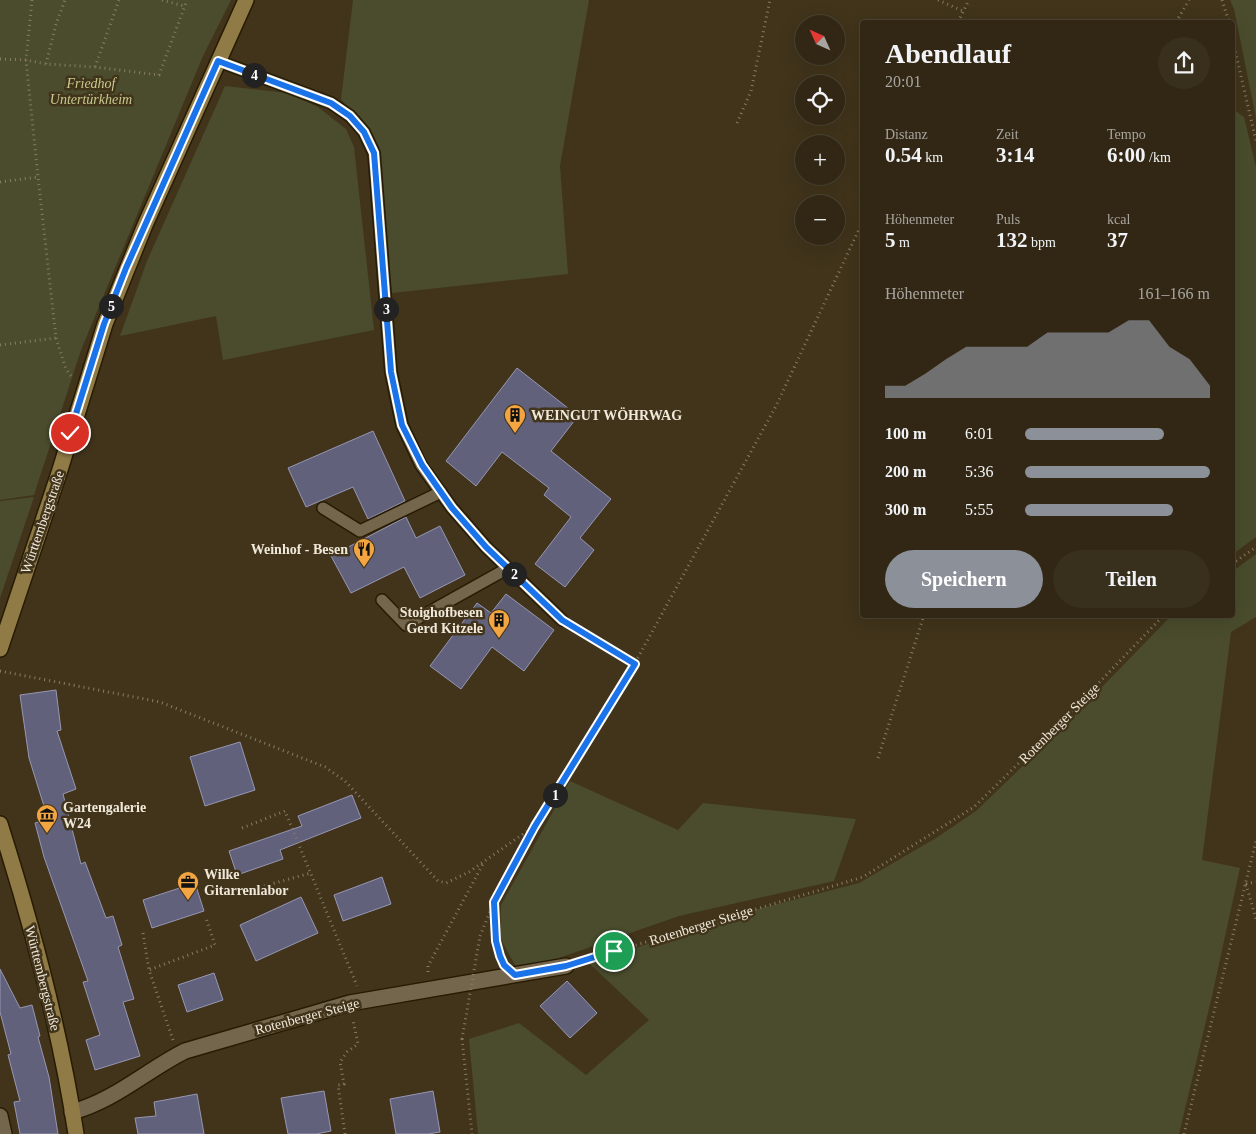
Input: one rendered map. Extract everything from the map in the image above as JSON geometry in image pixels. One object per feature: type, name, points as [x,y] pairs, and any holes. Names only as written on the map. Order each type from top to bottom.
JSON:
[{"type":"street","name":"Württembergstraße","points":[[0,648],[58,473],[104,324],[126,268],[246,0]]},
{"type":"street","name":"Württembergstraße","points":[[0,824],[29,921],[58,1034],[76,1134]]},
{"type":"street","name":"Rotenberger Steige","points":[[72,1112],[92,1107],[178,1055],[356,1002],[566,966]]},
{"type":"street","points":[[0,1116],[4,1134]]},
{"type":"lane","points":[[218,61],[331,103],[350,116],[364,132],[374,153],[391,372],[402,425],[422,465],[441,492],[486,547],[562,620]]},
{"type":"lane","points":[[323,508],[360,531],[441,492]]},
{"type":"lane","points":[[382,600],[406,625],[508,568]]},
{"type":"path","points":[[32,0],[26,60],[56,338],[66,369],[82,393]]},
{"type":"path","points":[[46,64],[64,0]]},
{"type":"path","points":[[95,67],[119,0]]},
{"type":"path","points":[[162,0],[184,6]]},
{"type":"path","points":[[0,59],[95,67],[159,76],[187,0]]},
{"type":"path","points":[[737,123],[752,91],[770,0]]},
{"type":"path","points":[[938,0],[964,11]]},
{"type":"path","points":[[959,20],[969,0]]},
{"type":"path","points":[[1177,20],[1189,0]]},
{"type":"path","points":[[1222,0],[1228,20]]},
{"type":"path","points":[[1235,51],[1256,141]]},
{"type":"path","points":[[0,182],[38,177]]},
{"type":"path","points":[[472,1134],[462,1039],[480,936],[494,902],[535,826],[635,664],[776,406],[860,227]]},
{"type":"path","points":[[0,345],[56,338]]},
{"type":"path","points":[[1235,562],[1256,547]]},
{"type":"path","points":[[878,758],[923,618]]},
{"type":"path","name":"Rotenberger Steige","points":[[566,966],[863,877],[974,807],[1064,720],[1161,618]]},
{"type":"path","points":[[562,620],[635,664]]},
{"type":"path","points":[[0,671],[160,702],[325,766],[345,781],[438,881],[446,884],[483,863],[535,826]]},
{"type":"path","points":[[242,828],[285,811],[310,873],[356,1002],[358,1044],[347,1052],[340,1062],[344,1084],[338,1085],[346,1134]]},
{"type":"path","points":[[1184,1134],[1256,841]]},
{"type":"path","points":[[428,966],[483,863]]},
{"type":"path","points":[[264,886],[310,873]]},
{"type":"path","points":[[1246,884],[1256,882]]},
{"type":"path","points":[[1246,884],[1256,919]]},
{"type":"path","points":[[494,902],[496,941],[500,956],[504,965],[515,975]]},
{"type":"path","points":[[148,970],[214,945],[206,918]]},
{"type":"path","points":[[143,933],[148,970],[178,1055]]},
{"type":"green space","name":"Friedhof Untertürkheim","points":[[0,0],[231,0],[203,56],[81,350],[34,495],[0,500]]},
{"type":"green space","points":[[353,0],[589,0],[560,166],[568,274],[392,293],[371,137],[341,99]]},
{"type":"green space","points":[[1230,0],[1256,0],[1256,118],[1234,9]]},
{"type":"green space","points":[[225,86],[288,93],[318,107],[346,129],[354,147],[374,330],[223,360],[216,316],[120,336],[147,261]]},
{"type":"green space","points":[[1235,110],[1244,117],[1256,167],[1256,537],[1235,553]]},
{"type":"green space","points":[[34,497],[0,598],[0,501]]},
{"type":"green space","points":[[1256,554],[1256,617],[1231,632],[1202,860],[1240,868],[1179,1134],[478,1134],[469,1039],[519,1023],[586,1075],[649,1020],[589,963],[743,913],[859,883],[936,838],[976,811],[1067,723],[1169,618],[1235,618],[1235,570]]},
{"type":"green space","points":[[570,781],[678,830],[703,803],[856,819],[834,881],[679,916],[556,959],[516,967],[500,938],[501,905]]},
{"type":"building","name":"WEINGUT WÖHRWAG","points":[[517,368],[578,416],[551,451],[611,499],[580,538],[594,550],[565,587],[535,564],[571,517],[544,495],[549,488],[502,452],[476,486],[446,461]]},
{"type":"building","points":[[373,431],[405,501],[368,519],[353,487],[306,507],[288,468]]},
{"type":"building","points":[[406,517],[416,538],[440,526],[465,575],[420,598],[404,567],[351,593],[331,556]]},
{"type":"building","name":"Stoighofbesen Gerd Kitzele","points":[[506,594],[554,630],[524,671],[492,647],[461,689],[430,666],[477,603],[491,613]]},
{"type":"building","points":[[56,690],[61,730],[57,731],[76,789],[63,794],[81,864],[85,862],[106,918],[113,916],[122,945],[118,947],[134,999],[123,1002],[140,1056],[95,1070],[86,1040],[100,1035],[83,982],[88,981],[44,857],[35,823],[48,819],[29,758],[20,695]]},
{"type":"building","points":[[240,742],[255,790],[205,806],[190,757]]},
{"type":"building","points":[[352,795],[361,818],[280,850],[283,859],[237,875],[229,851],[302,826],[298,816]]},
{"type":"building","points":[[382,877],[391,904],[343,921],[334,895]]},
{"type":"building","points":[[195,883],[204,911],[152,928],[143,900]]},
{"type":"building","points":[[301,897],[318,933],[256,961],[240,925]]},
{"type":"building","points":[[0,969],[20,1008],[32,1005],[40,1036],[38,1037],[49,1077],[58,1134],[20,1134],[14,1102],[20,1101],[8,1055],[11,1054],[0,1012]]},
{"type":"building","points":[[214,973],[223,1000],[187,1012],[178,985]]},
{"type":"building","points":[[567,981],[597,1013],[570,1038],[540,1006]]},
{"type":"building","points":[[324,1091],[331,1131],[316,1134],[288,1134],[281,1098]]},
{"type":"building","points":[[433,1091],[440,1132],[396,1134],[390,1099]]},
{"type":"building","points":[[197,1094],[204,1134],[138,1134],[135,1118],[156,1116],[154,1102]]},
{"type":"place","name":"WEINGUT WÖHRWAG","points":[[515,434]]},
{"type":"place","name":"Weinhof - Besen","points":[[364,568]]},
{"type":"place","name":"Stoighofbesen Gerd Kitzele","points":[[499,639]]},
{"type":"place","name":"Gartengalerie W24","points":[[47,834]]},
{"type":"place","name":"Wilke Gitarrenlabor","points":[[188,901]]},
{"type":"route","points":[[70,433],[104,324],[126,268],[218,61],[331,103],[350,116],[364,132],[374,153],[391,372],[402,425],[422,465],[452,508],[486,547],[562,620],[635,664],[535,826],[494,902],[496,941],[500,956],[504,965],[515,975],[566,966],[614,951]]}]
